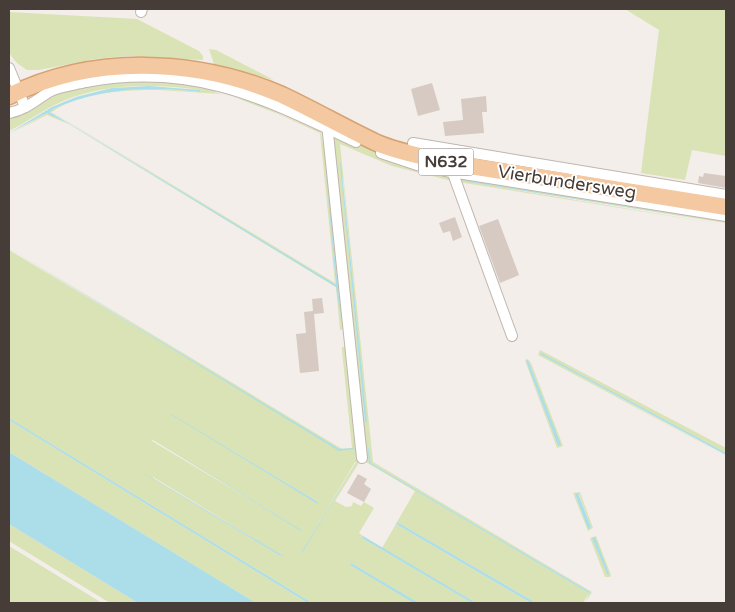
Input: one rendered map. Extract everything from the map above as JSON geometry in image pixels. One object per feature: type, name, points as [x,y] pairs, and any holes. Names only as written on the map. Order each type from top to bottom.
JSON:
[{"type":"main road","name":"Vierbundersweg","points":[[14,94],[69,73],[115,67],[170,67],[235,79],[282,95],[327,123],[379,144],[451,162],[726,207]]},
{"type":"street","points":[[9,68],[14,94],[25,107]]},
{"type":"street","name":"Vierbundersweg","points":[[9,113],[25,107],[51,91],[115,78],[160,76],[214,83],[244,92],[327,123]]},
{"type":"street","points":[[327,123],[362,458]]},
{"type":"street","name":"Vierbundersweg","points":[[413,143],[451,162],[726,216]]},
{"type":"street","points":[[451,162],[512,336]]},
{"type":"street","name":"Vierbundersweg","points":[[451,162],[726,195]]},
{"type":"green space","points":[[625,9],[726,9],[726,156],[692,150],[685,180],[641,173],[659,30]]},
{"type":"green space","points":[[9,12],[137,19],[199,51],[203,56],[203,60],[127,56],[95,59],[39,70],[27,70],[17,63],[9,53]]},
{"type":"green space","points":[[209,49],[216,50],[274,80],[214,64]]},
{"type":"green space","points":[[172,80],[219,88],[263,101],[327,130],[347,326],[340,330],[336,287],[81,132],[313,272],[50,111],[71,101],[87,96],[119,90],[167,89],[200,92],[200,90],[131,86],[96,91],[56,104],[9,131],[9,115],[34,106],[54,93],[75,87],[111,81]],"holes":[[[160,90],[229,96],[214,92],[220,91],[265,106],[322,132],[324,150],[321,133],[319,131],[249,101],[235,97],[320,133],[335,283],[52,112],[76,100],[119,91]],[[332,237],[342,325],[337,287],[318,275],[336,286]]]},
{"type":"green space","points":[[47,113],[68,124],[47,115],[9,134]]},
{"type":"green space","points":[[331,132],[394,160],[448,174],[452,181],[392,166],[340,144],[373,462],[592,592],[585,603],[590,592],[371,463],[367,439],[370,463],[589,593],[583,603],[536,603],[397,522],[415,491],[364,461]],"holes":[[[342,178],[343,178],[366,422]]]},
{"type":"green space","points":[[458,175],[726,219],[726,223],[462,181],[726,225],[458,182]]},
{"type":"green space","points":[[9,248],[342,449],[352,448],[342,351],[342,347],[345,347],[360,461],[335,501],[346,507],[352,506],[353,502],[361,506],[364,502],[374,508],[359,533],[363,536],[362,538],[472,603],[419,603],[351,563],[350,565],[415,603],[312,603],[9,418],[9,250],[279,413]],"holes":[[[194,428],[318,502],[318,503]],[[153,440],[301,530],[152,441]],[[355,462],[356,462],[301,553]],[[153,477],[284,557],[153,478]]]},
{"type":"green space","points":[[540,350],[726,448],[726,453],[540,354],[726,456],[538,355]]},
{"type":"green space","points":[[528,359],[531,363],[563,446],[557,448],[525,360]],"holes":[[[528,360],[560,445],[558,446],[526,361]]]},
{"type":"green space","points":[[9,420],[308,603],[256,603],[9,452]]},
{"type":"green space","points":[[580,492],[593,528],[588,531],[573,493]],"holes":[[[575,494],[579,494],[591,527],[588,528]]]},
{"type":"green space","points":[[9,524],[138,603],[110,603],[9,541]]},
{"type":"green space","points":[[396,524],[531,603],[476,603],[382,548]]},
{"type":"green space","points":[[596,536],[611,575],[610,577],[605,577],[590,538]]},
{"type":"green space","points":[[9,546],[102,603],[9,603]]},
{"type":"water","points":[[149,86],[200,90],[200,92],[162,89],[125,90],[71,102],[50,112],[336,285],[325,163],[342,325],[336,287],[69,124],[47,113],[9,133],[52,107],[76,97],[112,88]]},
{"type":"water","points":[[341,163],[367,422],[365,422]]},
{"type":"water","points":[[463,180],[726,223],[463,181]]},
{"type":"water","points":[[9,249],[339,449],[353,448],[353,436],[354,449],[339,451]]},
{"type":"water","points":[[540,354],[726,453],[726,455]]},
{"type":"water","points":[[528,360],[561,445],[558,446],[526,361]]},
{"type":"water","points":[[170,414],[318,502],[318,504]]},
{"type":"water","points":[[9,418],[312,603],[308,603],[9,420]]},
{"type":"water","points":[[153,439],[301,530],[301,531]]},
{"type":"water","points":[[367,439],[371,463],[590,592],[584,603],[589,593],[369,463]]},
{"type":"water","points":[[9,452],[256,603],[138,603],[9,524]]},
{"type":"water","points":[[115,456],[285,557],[279,555]]},
{"type":"water","points":[[356,462],[302,553],[301,553]]},
{"type":"water","points":[[578,493],[591,527],[588,529],[575,494]]},
{"type":"water","points":[[397,522],[536,603],[531,603],[396,524]]},
{"type":"water","points":[[363,536],[476,603],[472,603],[362,538]]},
{"type":"water","points":[[595,537],[609,574],[608,576],[592,538]]},
{"type":"water","points":[[351,563],[419,603],[414,603],[350,565]]},
{"type":"building","points":[[432,83],[440,110],[418,116],[411,89]]},
{"type":"building","points":[[486,96],[487,112],[482,112],[484,133],[445,136],[443,122],[463,120],[461,99]]},
{"type":"building","points":[[704,173],[726,176],[726,188],[698,183],[699,176],[703,177]]},
{"type":"building","points":[[455,217],[462,237],[453,241],[450,231],[443,233],[439,223]]},
{"type":"building","points":[[498,219],[519,275],[500,283],[479,226]]},
{"type":"building","points":[[322,298],[324,313],[314,314],[319,371],[300,373],[296,334],[306,333],[304,312],[313,311],[312,299]]},
{"type":"building","points":[[358,474],[367,479],[364,484],[371,489],[364,502],[347,493]]}]
